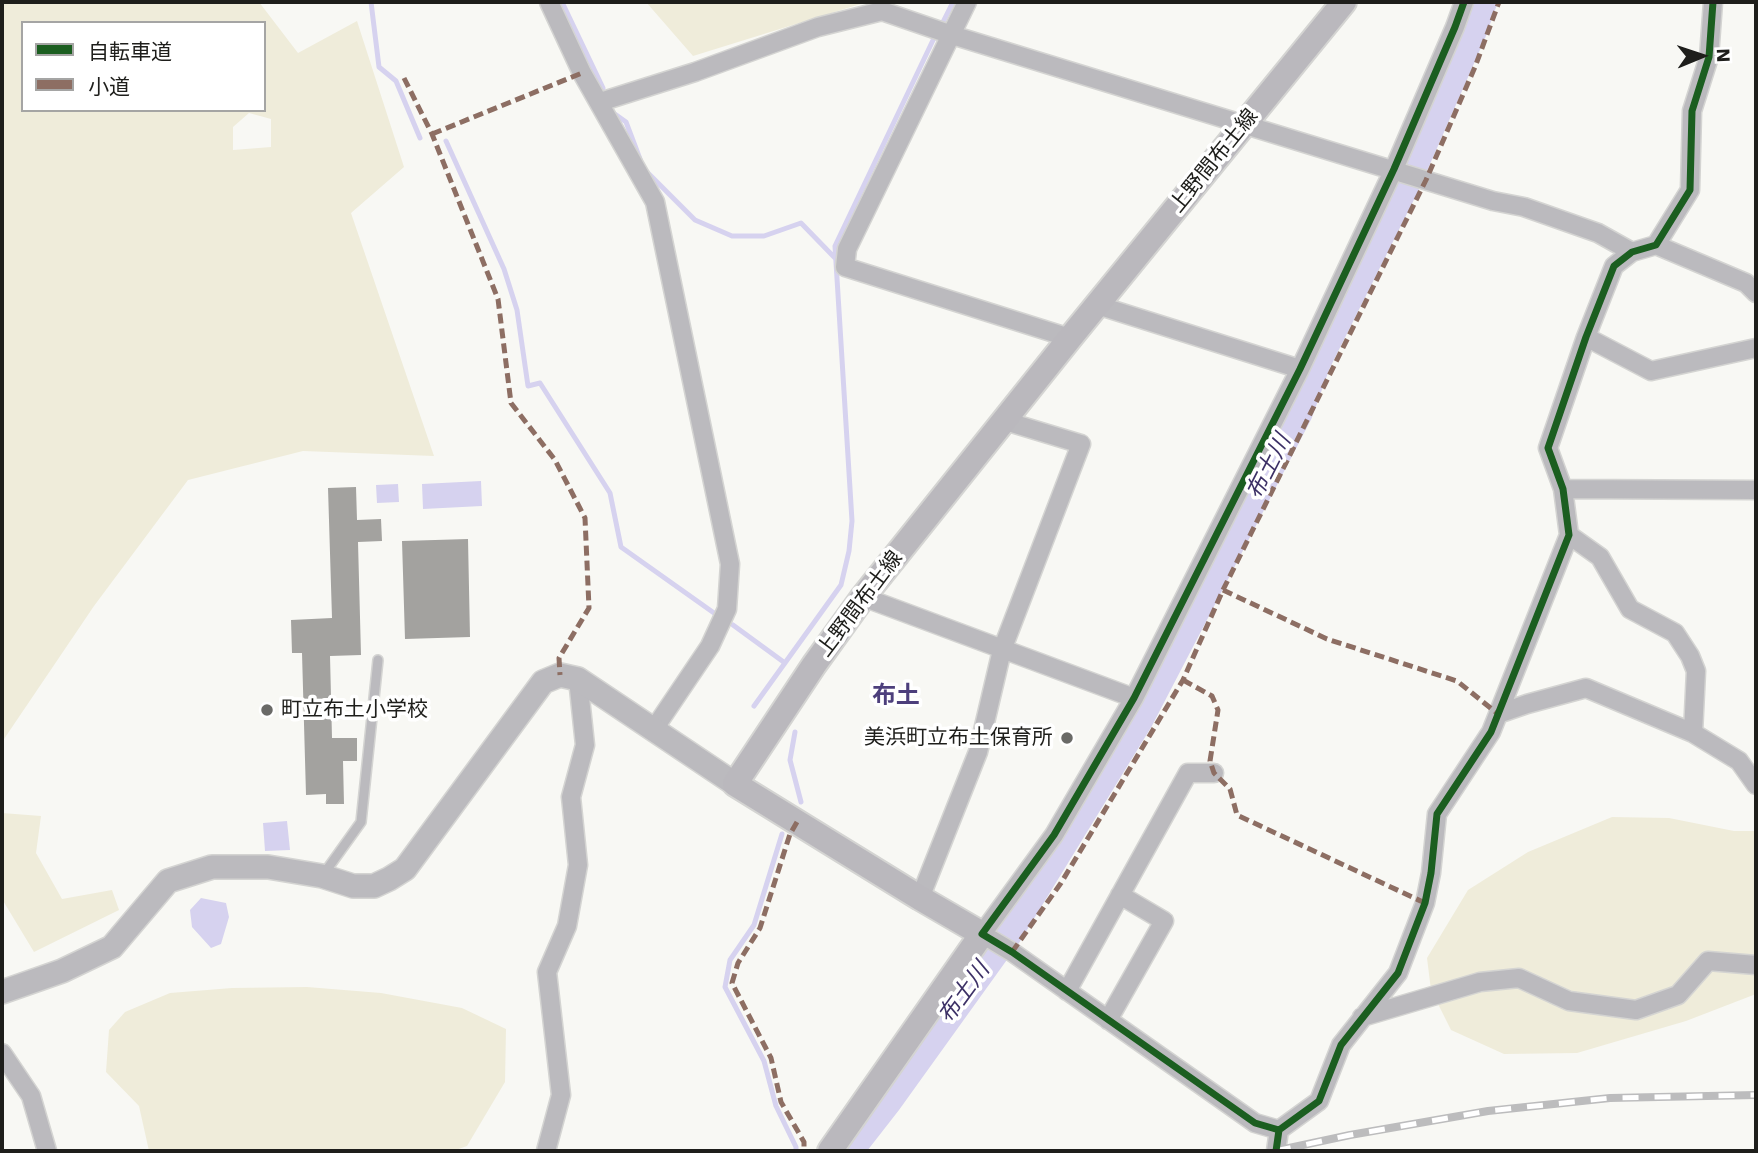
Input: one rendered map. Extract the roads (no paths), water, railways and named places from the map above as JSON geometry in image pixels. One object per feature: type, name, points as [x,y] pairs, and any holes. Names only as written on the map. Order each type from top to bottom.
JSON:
[{"type":"main road","name":"上野間布土線","points":[[735,784],[863,597],[1069,338],[1344,2]]},
{"type":"main road","points":[[735,784],[986,937],[830,1151]]},
{"type":"street","points":[[549,2],[582,73],[655,202],[730,564],[727,609],[710,646],[654,729]]},
{"type":"street","points":[[967,2],[848,249],[845,267],[1069,338]]},
{"type":"street","points":[[1279,1130],[1255,1123],[1012,952],[986,937],[1054,835],[1134,698],[1300,369],[1394,169],[1464,2]]},
{"type":"street","points":[[1656,245],[1690,190],[1692,111],[1709,57],[1713,2]]},
{"type":"street","points":[[600,102],[695,72],[818,27],[882,11],[952,35],[1493,201],[1524,208],[1598,233],[1632,252]]},
{"type":"street","points":[[1276,1151],[1279,1130],[1319,1101],[1341,1045],[1398,973],[1425,903],[1432,873],[1437,814],[1491,732],[1569,535],[1563,489],[1548,448],[1586,337],[1614,266],[1632,252],[1656,245],[1746,283],[1756,293]]},
{"type":"street","points":[[1097,305],[1300,369]]},
{"type":"street","points":[[1586,337],[1651,371],[1756,348]]},
{"type":"street","points":[[920,898],[978,752],[1002,650],[1081,444],[1005,421]]},
{"type":"street","points":[[1563,489],[1756,490]]},
{"type":"street","points":[[1569,535],[1600,557],[1630,609],[1675,633],[1690,656],[1696,671],[1693,733]]},
{"type":"street","points":[[863,597],[1134,698]]},
{"type":"street","points":[[2,992],[62,971],[112,947],[168,881],[212,867],[268,867],[353,886],[374,886],[405,869],[543,682],[560,675],[578,679],[735,784]]},
{"type":"street","points":[[546,1151],[561,1095],[547,972],[567,926],[578,865],[571,797],[585,745],[578,679]]},
{"type":"street","points":[[1498,715],[1586,688],[1693,733],[1739,761],[1756,785]]},
{"type":"street","points":[[1067,991],[1188,773],[1214,773]]},
{"type":"street","points":[[1108,1020],[1164,921],[1121,895]]},
{"type":"street","points":[[1362,1017],[1480,982],[1519,978],[1569,1001],[1636,1010],[1678,995],[1708,961],[1756,965]]},
{"type":"street","points":[[2,1053],[31,1096],[47,1151]]},
{"type":"lane","points":[[322,877],[361,822],[378,660]]},
{"type":"waterway","points":[[371,2],[379,67],[396,81],[420,138]]},
{"type":"waterway","points":[[562,2],[603,88]]},
{"type":"waterway","points":[[943,22],[953,2]]},
{"type":"waterway","name":"布土川","points":[[848,1151],[1007,934],[1138,720],[1298,412],[1316,362],[1404,186],[1482,2]]},
{"type":"waterway","points":[[754,706],[841,585],[849,551],[852,521],[835,246],[935,36]]},
{"type":"waterway","points":[[612,112],[626,122],[640,159]]},
{"type":"waterway","points":[[446,141],[504,269],[517,310],[528,386],[540,383],[610,493],[621,547],[714,613]]},
{"type":"waterway","points":[[646,171],[695,220],[732,236],[764,236],[801,223],[835,258]]},
{"type":"waterway","points":[[733,625],[785,663]]},
{"type":"waterway","points":[[795,732],[790,760],[801,802]]},
{"type":"waterway","points":[[782,834],[754,925],[730,960],[725,987],[764,1061],[776,1106],[796,1151]]},
{"type":"railway","points":[[1275,1151],[1488,1111],[1610,1098],[1756,1095]]},
{"type":"place","name":"町立布土小学校","points":[[267,710]]},
{"type":"place","name":"美浜町立布土保育所","points":[[1067,738]]},
{"type":"district","name":"布土","points":[[896,696]]}]
